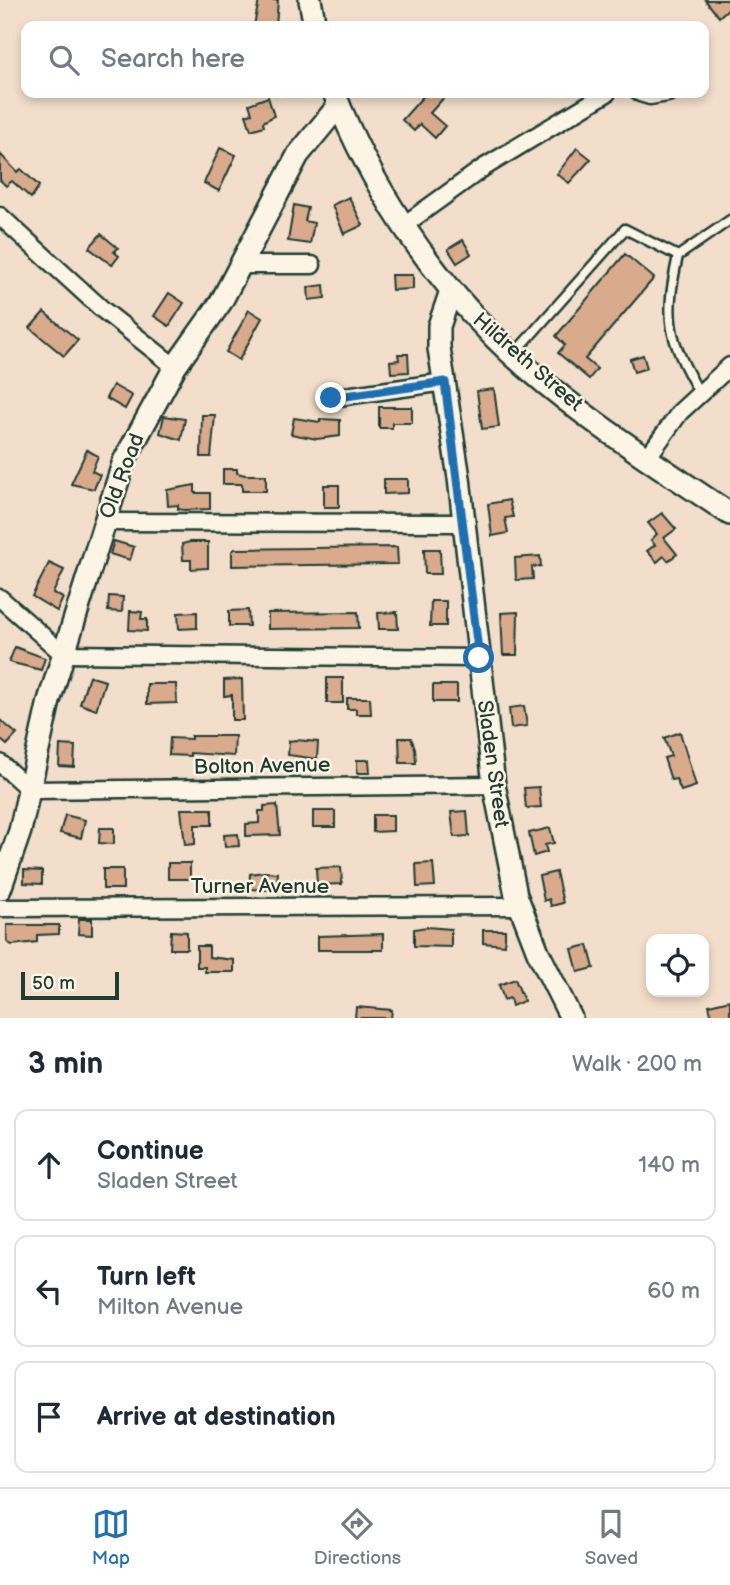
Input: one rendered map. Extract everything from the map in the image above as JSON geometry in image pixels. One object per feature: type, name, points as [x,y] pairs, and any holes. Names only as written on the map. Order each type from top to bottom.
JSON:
[{"type":"street","points":[[310,0],[314,21]]},
{"type":"street","points":[[404,225],[483,168],[599,98]]},
{"type":"street","name":"Hildreth Street","points":[[336,99],[357,148],[404,225],[452,291],[514,354],[575,405],[730,514]]},
{"type":"street","name":"Old Road","points":[[0,889],[30,790],[49,701],[124,461],[174,367],[212,317],[298,155],[336,99]]},
{"type":"street","points":[[0,216],[103,310],[174,367]]},
{"type":"street","points":[[240,265],[312,265]]},
{"type":"street","name":"Sladen Street","points":[[452,291],[439,326],[494,785],[520,906],[538,952],[571,1018]]},
{"type":"street","points":[[647,458],[680,412],[730,366]]},
{"type":"street","points":[[331,398],[445,382]]},
{"type":"street","points":[[104,522],[464,523]]},
{"type":"street","points":[[0,598],[63,654],[479,658]]},
{"type":"street","points":[[0,763],[30,790]]},
{"type":"street","name":"Bolton Avenue","points":[[30,790],[494,785]]},
{"type":"street","name":"Turner Avenue","points":[[0,908],[520,906]]},
{"type":"lane","points":[[700,394],[677,353],[668,302],[678,256],[730,220]]},
{"type":"lane","points":[[514,354],[625,229],[678,256]]},
{"type":"building","points":[[259,0],[278,0],[276,21],[255,21]]},
{"type":"building","points":[[705,0],[730,0],[730,7],[719,17]]},
{"type":"building","points":[[268,98],[274,116],[263,122],[264,126],[251,130],[246,115],[252,113],[249,104]]},
{"type":"building","points":[[422,98],[444,98],[430,113],[445,126],[435,138],[420,124],[414,131],[402,120]]},
{"type":"building","points":[[220,148],[236,155],[219,191],[204,183]]},
{"type":"building","points":[[577,148],[591,159],[569,183],[557,174]]},
{"type":"building","points":[[0,154],[17,172],[21,169],[39,186],[31,198],[12,181],[6,186],[0,180]]},
{"type":"building","points":[[349,197],[363,225],[344,234],[332,205]]},
{"type":"building","points":[[294,205],[308,208],[305,221],[314,223],[310,244],[288,241]]},
{"type":"building","points":[[101,234],[118,248],[114,252],[119,256],[112,265],[89,248]]},
{"type":"building","points":[[463,240],[471,254],[457,263],[448,249]]},
{"type":"building","points":[[625,254],[654,278],[585,359],[597,369],[589,379],[558,353],[565,345],[556,336]]},
{"type":"building","points":[[391,275],[413,275],[413,289],[392,290]]},
{"type":"building","points":[[324,285],[325,298],[309,300],[308,287]]},
{"type":"building","points":[[169,293],[184,303],[169,326],[154,316]]},
{"type":"building","points":[[249,310],[262,318],[239,360],[226,352]]},
{"type":"building","points":[[44,312],[78,340],[64,356],[30,328]]},
{"type":"building","points":[[398,354],[408,354],[409,372],[391,373],[390,361],[399,360]]},
{"type":"building","points":[[643,355],[647,368],[634,372],[630,359]]},
{"type":"building","points":[[113,385],[132,396],[125,409],[106,398]]},
{"type":"building","points":[[494,389],[499,427],[482,429],[477,391]]},
{"type":"building","points":[[379,407],[412,407],[412,423],[392,423],[392,428],[379,428]]},
{"type":"building","points":[[202,415],[215,415],[211,457],[201,457]]},
{"type":"building","points":[[164,416],[185,419],[181,440],[160,433]]},
{"type":"building","points":[[294,418],[320,422],[320,419],[340,420],[340,436],[317,439],[291,434]]},
{"type":"building","points":[[87,450],[98,456],[92,471],[100,475],[94,489],[71,484]]},
{"type":"building","points":[[223,469],[237,469],[237,473],[245,475],[266,475],[266,491],[242,491],[242,484],[223,484]]},
{"type":"building","points":[[384,479],[408,479],[408,493],[384,494]]},
{"type":"building","points":[[195,485],[195,493],[210,493],[210,509],[184,510],[178,509],[178,505],[168,506],[167,490]]},
{"type":"building","points":[[324,485],[339,485],[339,507],[324,507]]},
{"type":"building","points":[[509,500],[513,517],[505,518],[508,533],[492,536],[488,504]]},
{"type":"building","points":[[662,513],[676,529],[664,538],[677,554],[668,561],[664,556],[657,562],[647,551],[655,545],[651,540],[657,534],[648,523]]},
{"type":"building","points":[[114,541],[134,547],[130,560],[110,554]]},
{"type":"building","points":[[208,542],[208,568],[191,569],[191,560],[183,560],[182,544]]},
{"type":"building","points":[[397,547],[398,564],[232,566],[232,551],[235,549]]},
{"type":"building","points":[[424,549],[440,549],[441,574],[425,574]]},
{"type":"building","points":[[540,556],[541,566],[532,567],[533,579],[516,580],[515,558]]},
{"type":"building","points":[[49,563],[64,570],[53,593],[63,598],[57,611],[32,596]]},
{"type":"building","points":[[109,596],[123,597],[122,612],[108,611]]},
{"type":"building","points":[[431,601],[446,601],[446,626],[430,626]]},
{"type":"building","points":[[248,610],[249,626],[229,626],[229,611]]},
{"type":"building","points":[[130,611],[142,612],[141,619],[147,619],[147,631],[129,630]]},
{"type":"building","points":[[197,612],[197,628],[179,629],[178,613]]},
{"type":"building","points":[[358,612],[359,628],[268,629],[268,613]]},
{"type":"building","points":[[397,612],[398,629],[379,629],[378,613]]},
{"type":"building","points":[[518,612],[517,655],[503,655],[501,613]]},
{"type":"building","points":[[15,647],[45,658],[41,670],[9,662]]},
{"type":"building","points":[[89,676],[105,681],[96,710],[80,704]]},
{"type":"building","points":[[327,678],[343,678],[343,703],[327,703]]},
{"type":"building","points":[[242,679],[243,720],[232,720],[232,695],[224,696],[224,680]]},
{"type":"building","points":[[147,684],[176,684],[177,703],[147,704]]},
{"type":"building","points":[[433,685],[457,685],[457,702],[433,702]]},
{"type":"building","points":[[347,698],[370,698],[371,714],[356,714],[356,709],[347,709]]},
{"type":"building","points":[[524,706],[527,726],[511,728],[509,708]]},
{"type":"building","points":[[0,720],[17,734],[7,745],[0,739]]},
{"type":"building","points":[[680,732],[696,786],[681,791],[676,779],[671,780],[664,758],[671,756],[664,738]]},
{"type":"building","points":[[191,736],[235,736],[234,756],[190,753],[190,756],[169,755],[170,738],[191,739]]},
{"type":"building","points":[[399,738],[411,738],[416,763],[400,763]]},
{"type":"building","points":[[289,741],[318,742],[317,759],[288,755]]},
{"type":"building","points":[[60,745],[75,746],[74,767],[59,766]]},
{"type":"building","points":[[357,760],[369,760],[370,773],[357,773]]},
{"type":"building","points":[[539,787],[541,807],[526,808],[524,788]]},
{"type":"building","points":[[277,805],[280,835],[246,836],[246,824],[259,823],[259,811],[264,811],[264,806]]},
{"type":"building","points":[[181,809],[212,809],[212,825],[195,825],[195,844],[185,845]]},
{"type":"building","points":[[313,811],[335,811],[335,827],[313,827]]},
{"type":"building","points":[[467,811],[469,836],[454,837],[451,812]]},
{"type":"building","points":[[65,815],[85,820],[81,838],[60,833]]},
{"type":"building","points":[[373,815],[393,815],[393,831],[373,832]]},
{"type":"building","points":[[100,828],[114,828],[114,844],[99,843]]},
{"type":"building","points":[[550,828],[554,843],[545,845],[547,852],[534,856],[529,833]]},
{"type":"building","points":[[238,834],[239,846],[225,847],[224,835]]},
{"type":"building","points":[[168,863],[190,863],[190,879],[168,879]]},
{"type":"building","points":[[433,863],[435,886],[417,887],[416,864]]},
{"type":"building","points":[[341,867],[342,884],[317,885],[316,868]]},
{"type":"building","points":[[103,869],[123,869],[123,889],[103,889]]},
{"type":"building","points":[[24,870],[42,871],[42,884],[24,883]]},
{"type":"building","points":[[556,872],[563,903],[551,906],[549,899],[544,901],[539,876]]},
{"type":"building","points":[[278,873],[277,884],[269,883],[269,890],[249,889],[250,874]]},
{"type":"building","points":[[79,919],[92,919],[92,935],[78,934]]},
{"type":"building","points":[[7,925],[59,925],[59,934],[37,935],[37,942],[12,945],[7,942]]},
{"type":"building","points":[[414,929],[451,929],[451,947],[414,946]]},
{"type":"building","points":[[483,930],[505,930],[505,945],[483,943]]},
{"type":"building","points":[[171,931],[187,932],[187,949],[170,949]]},
{"type":"building","points":[[383,934],[383,950],[318,950],[318,936]]},
{"type":"building","points":[[588,945],[594,968],[578,972],[572,949]]},
{"type":"building","points":[[197,946],[209,946],[209,957],[234,960],[234,972],[205,972],[205,967],[197,967]]},
{"type":"building","points":[[515,979],[524,1001],[512,1006],[510,998],[504,1000],[499,985]]},
{"type":"building","points":[[730,1000],[730,1018],[712,1018],[709,1005]]},
{"type":"building","points":[[356,1007],[392,1010],[391,1018],[355,1018]]},
{"type":"route","points":[[331,398],[445,382],[459,478],[479,658]]}]
